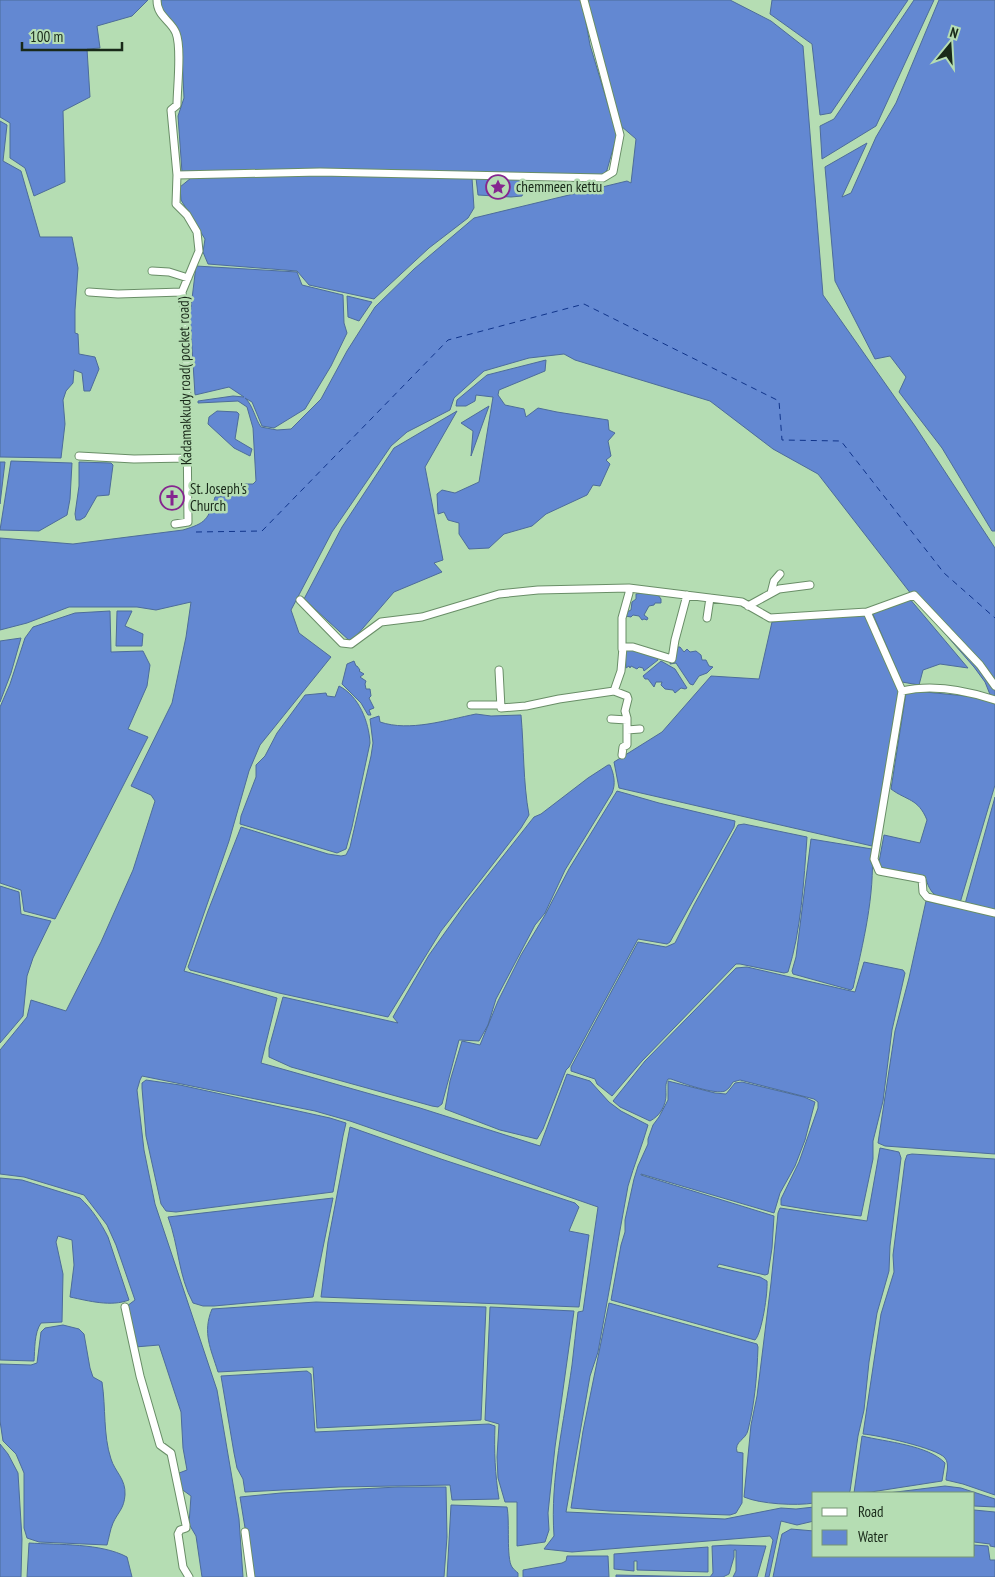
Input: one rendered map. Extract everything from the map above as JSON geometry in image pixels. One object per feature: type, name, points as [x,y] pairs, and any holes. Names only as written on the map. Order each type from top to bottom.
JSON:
[{"type":"street","name":"Kadamakkudy road( pocket road)","points":[[157,0],[160,15],[176,32],[178,44],[177,105],[170,110],[177,175],[176,204],[197,232],[199,250],[182,294],[186,327],[188,522],[175,524]]},
{"type":"street","points":[[177,175],[320,172],[603,178],[613,172],[620,135],[584,0]]},
{"type":"street","points":[[152,271],[169,272],[188,278]]},
{"type":"street","points":[[89,292],[182,294]]},
{"type":"street","points":[[116,298],[182,294]]},
{"type":"street","points":[[79,456],[134,459],[187,458]]},
{"type":"street","points":[[771,592],[774,581],[780,574]]},
{"type":"street","points":[[748,606],[771,592],[788,587],[810,586]]},
{"type":"street","points":[[614,691],[621,671],[622,618],[629,588]]},
{"type":"street","points":[[300,600],[342,642],[351,644],[381,622],[422,617],[499,594],[538,590],[629,588],[742,602],[770,618],[867,612],[914,595],[980,664],[995,686]]},
{"type":"street","points":[[622,649],[626,646],[672,659],[676,634],[687,595]]},
{"type":"street","points":[[707,618],[710,598]]},
{"type":"street","points":[[867,612],[902,691],[874,860],[879,871],[922,879],[923,892],[927,897],[995,913]]},
{"type":"street","points":[[499,670],[500,705]]},
{"type":"street","points":[[902,691],[952,689],[967,691],[995,700]]},
{"type":"street","points":[[471,705],[500,705],[501,708],[526,706],[559,698],[614,691],[627,696],[628,699],[625,711],[627,720],[626,745],[623,747],[622,755]]},
{"type":"street","points":[[611,719],[627,720]]},
{"type":"street","points":[[627,730],[640,729]]},
{"type":"street","points":[[124,1307],[140,1376],[160,1445],[171,1453],[186,1525],[186,1528],[180,1530],[178,1534],[182,1568],[189,1577]]},
{"type":"street","points":[[246,1532],[251,1577]]},
{"type":"water","points":[[0,0],[148,0],[132,16],[97,26],[100,48],[87,49],[90,97],[63,111],[65,182],[34,196],[25,168],[10,158],[10,123],[0,117]]},
{"type":"water","points":[[161,0],[582,0],[590,45],[617,135],[607,170],[602,176],[182,172],[178,116],[184,98],[182,55],[178,29],[161,8]]},
{"type":"water","points":[[587,0],[730,0],[771,21],[803,46],[823,295],[915,426],[995,548],[995,698],[991,697],[985,682],[974,667],[915,599],[818,474],[773,449],[710,401],[575,360],[564,354],[529,358],[484,371],[454,398],[450,410],[407,432],[391,446],[332,532],[291,610],[299,633],[331,657],[260,745],[249,771],[229,841],[184,971],[277,998],[261,1063],[420,1108],[540,1146],[567,1074],[590,1081],[609,1102],[621,1111],[648,1125],[628,1186],[598,1352],[590,1376],[566,1512],[725,1519],[781,1508],[812,1507],[812,1521],[797,1525],[781,1521],[769,1577],[765,1577],[773,1540],[770,1536],[572,1552],[544,1549],[554,1536],[553,1514],[558,1450],[572,1365],[578,1312],[583,1311],[598,1207],[350,1121],[315,1111],[142,1076],[137,1090],[144,1150],[155,1204],[217,1390],[239,1519],[243,1577],[202,1577],[196,1536],[189,1524],[191,1496],[180,1488],[179,1473],[187,1470],[183,1448],[181,1412],[159,1345],[135,1347],[127,1306],[135,1300],[107,1225],[84,1195],[24,1177],[0,1174],[0,1050],[27,1017],[31,1000],[66,1011],[101,942],[133,870],[155,801],[151,795],[131,786],[172,703],[186,637],[191,602],[156,610],[137,607],[69,607],[27,623],[0,630],[0,538],[73,544],[183,530],[205,520],[215,497],[230,495],[231,484],[253,484],[256,481],[253,428],[247,407],[238,401],[198,403],[198,401],[233,396],[244,397],[229,387],[195,395],[190,315],[196,266],[297,272],[302,285],[343,295],[344,323],[347,333],[331,366],[305,409],[274,428],[262,426],[252,402],[245,398],[261,427],[277,430],[291,429],[321,399],[347,351],[375,307],[414,269],[474,218],[627,181],[631,183],[636,139],[621,126]]},
{"type":"water","points":[[772,0],[908,0],[831,113],[820,115],[812,44],[770,14]]},
{"type":"water","points":[[914,0],[934,0],[876,126],[822,159],[820,126],[834,119]]},
{"type":"water","points":[[939,0],[995,0],[995,531],[992,531],[942,448],[899,392],[906,377],[890,356],[875,359],[835,281],[825,167],[867,143],[842,197],[851,193],[876,137],[896,103]]},
{"type":"water","points":[[0,121],[7,125],[3,161],[21,171],[40,237],[72,237],[78,268],[75,333],[78,334],[79,354],[95,357],[99,369],[90,391],[84,391],[82,373],[74,370],[73,383],[66,391],[63,400],[65,424],[61,458],[0,457]]},
{"type":"water","points":[[304,174],[472,178],[474,208],[468,218],[429,248],[374,299],[309,285],[297,271],[208,264],[203,252],[205,239],[181,200],[180,187],[191,178]]},
{"type":"water","name":"chemmeen kettu","points":[[476,178],[523,178],[525,189],[522,196],[478,195]]},
{"type":"water","points":[[347,296],[372,302],[359,321],[348,317]]},
{"type":"water","points":[[546,360],[545,371],[499,390],[498,395],[505,405],[524,409],[526,417],[538,408],[608,420],[609,430],[615,433],[608,441],[611,456],[606,460],[610,464],[600,486],[593,485],[587,495],[546,514],[532,526],[504,534],[489,548],[469,549],[459,534],[459,523],[448,520],[444,512],[438,514],[437,494],[442,490],[455,493],[479,482],[493,397],[476,395],[475,401],[466,406],[456,406],[457,400],[487,375]]},
{"type":"water","points":[[489,406],[471,456],[473,431],[461,423]]},
{"type":"water","points":[[217,411],[237,412],[239,414],[235,439],[252,449],[250,456],[234,448],[208,424],[209,417]]},
{"type":"water","points":[[457,411],[425,467],[443,560],[434,563],[442,572],[394,592],[351,642],[304,599],[342,527],[394,448]]},
{"type":"water","points":[[11,461],[72,463],[67,515],[39,531],[0,530]]},
{"type":"water","points":[[0,462],[5,462],[0,504]]},
{"type":"water","points":[[79,462],[111,463],[113,465],[109,495],[97,496],[85,517],[76,520],[75,514],[79,486]]},
{"type":"water","points":[[636,594],[658,595],[661,603],[649,606],[644,615],[648,618],[647,620],[642,620],[639,616],[625,616],[631,610]]},
{"type":"water","points":[[909,598],[968,668],[940,664],[923,670],[919,685],[902,682],[872,612]]},
{"type":"water","points":[[110,611],[111,652],[143,651],[150,665],[147,686],[128,729],[148,737],[55,919],[24,911],[21,890],[0,883],[0,707],[10,684],[25,638],[33,627],[75,613]]},
{"type":"water","points":[[117,611],[132,611],[125,626],[143,634],[142,646],[116,646]]},
{"type":"water","points":[[866,615],[899,693],[872,846],[619,788],[614,762],[662,732],[711,676],[759,679],[772,622]]},
{"type":"water","points":[[21,638],[11,673],[0,702],[0,641]]},
{"type":"water","points":[[676,647],[680,647],[684,652],[687,649],[690,652],[696,651],[701,655],[702,660],[706,660],[709,666],[713,667],[707,673],[699,676],[693,685],[690,684],[676,663],[670,664]]},
{"type":"water","points":[[629,648],[657,655],[658,660],[644,671],[643,668],[639,667],[637,669],[631,666],[626,668],[625,650]]},
{"type":"water","points":[[354,661],[359,671],[364,674],[360,677],[366,681],[366,689],[370,689],[371,696],[369,698],[374,708],[369,710],[371,715],[368,715],[361,703],[342,684],[347,664]]},
{"type":"water","points":[[661,661],[675,669],[687,688],[681,688],[675,693],[673,690],[665,689],[661,685],[662,682],[656,682],[654,687],[648,679],[645,679],[643,676]]},
{"type":"water","points":[[339,686],[352,696],[362,710],[368,727],[370,743],[346,849],[337,853],[240,824],[241,816],[256,777],[256,765],[265,756],[277,733],[305,695],[326,693],[327,696],[335,697]]},
{"type":"water","points":[[925,692],[976,697],[995,702],[995,785],[960,903],[938,897],[931,891],[926,879],[915,874],[881,867],[879,862],[884,835],[920,843],[927,820],[916,804],[891,789],[906,693]]},
{"type":"water","points":[[476,714],[491,716],[521,715],[529,815],[441,931],[388,1017],[279,993],[190,970],[188,967],[241,827],[328,854],[346,855],[350,847],[371,756],[373,743],[370,719],[379,716],[380,722],[403,726],[440,722]]},
{"type":"water","points":[[610,765],[613,772],[614,779],[612,793],[565,870],[545,913],[535,925],[496,999],[488,1025],[479,1041],[459,1040],[442,1104],[438,1107],[432,1106],[291,1067],[269,1057],[269,1048],[283,997],[398,1023],[393,1017],[429,955],[466,903],[534,817],[541,814]]},
{"type":"water","points":[[617,791],[735,821],[734,827],[670,942],[667,944],[638,939],[566,1070],[543,1129],[537,1139],[500,1130],[445,1109],[450,1081],[462,1041],[480,1045],[498,1001],[521,955],[569,869]]},
{"type":"water","points":[[995,797],[995,911],[965,904]]},
{"type":"water","points":[[744,824],[807,837],[799,923],[788,972],[784,973],[736,964],[642,1061],[612,1096],[597,1084],[595,1079],[571,1071],[571,1067],[638,942],[666,947],[675,943],[738,825]]},
{"type":"water","points":[[811,839],[872,849],[870,902],[861,954],[851,990],[793,974],[792,971],[796,957]]},
{"type":"water","points":[[0,886],[19,892],[21,914],[51,921],[33,958],[27,976],[23,1016],[0,1043]]},
{"type":"water","points":[[926,901],[995,916],[995,1154],[885,1146],[878,1143],[895,1031]]},
{"type":"water","points":[[864,962],[903,970],[905,973],[892,1030],[883,1101],[873,1141],[873,1159],[861,1216],[781,1205],[781,1199],[799,1162],[818,1108],[818,1102],[814,1099],[740,1080],[733,1082],[725,1091],[720,1092],[668,1079],[664,1106],[657,1116],[650,1121],[620,1107],[613,1101],[645,1061],[736,968],[747,967],[855,992]]},
{"type":"water","points":[[146,1080],[180,1085],[346,1123],[333,1192],[176,1212],[166,1211],[161,1204],[146,1136],[142,1083]]},
{"type":"water","points":[[668,1081],[726,1094],[735,1083],[742,1082],[804,1097],[815,1102],[805,1140],[795,1166],[780,1193],[774,1213],[641,1174],[774,1216],[768,1274],[765,1275],[719,1264],[717,1267],[760,1277],[767,1281],[764,1312],[758,1336],[755,1340],[611,1300],[634,1179],[648,1144],[653,1125],[668,1100]]},
{"type":"water","points":[[350,1127],[575,1203],[579,1207],[569,1231],[589,1235],[579,1307],[321,1297],[328,1242]]},
{"type":"water","points":[[880,1148],[899,1152],[901,1158],[890,1246],[889,1271],[877,1313],[864,1410],[850,1491],[812,1492],[812,1503],[806,1504],[768,1503],[744,1497],[751,1425],[757,1396],[780,1208],[867,1221]]},
{"type":"water","points":[[907,1155],[995,1159],[995,1495],[946,1480],[947,1463],[940,1454],[906,1443],[863,1434],[881,1314],[894,1272],[893,1255],[905,1161]]},
{"type":"water","points":[[0,1178],[22,1180],[80,1198],[96,1216],[108,1237],[129,1300],[107,1303],[70,1297],[74,1265],[72,1240],[58,1236],[56,1242],[63,1274],[62,1322],[41,1323],[36,1336],[34,1361],[0,1360]]},
{"type":"water","points":[[333,1198],[313,1297],[214,1306],[203,1306],[193,1303],[184,1282],[168,1217]]},
{"type":"water","points":[[316,1302],[486,1307],[481,1420],[317,1428],[313,1367],[218,1372],[210,1348],[208,1333],[212,1309]]},
{"type":"water","points":[[609,1303],[757,1344],[756,1378],[750,1420],[747,1433],[737,1445],[737,1452],[743,1453],[742,1503],[736,1513],[730,1515],[571,1508],[583,1431]]},
{"type":"water","points":[[490,1307],[574,1311],[555,1447],[548,1513],[549,1530],[545,1542],[517,1546],[517,1502],[505,1502],[498,1478],[499,1424],[485,1420]]},
{"type":"water","points":[[63,1325],[79,1329],[84,1334],[93,1377],[102,1382],[108,1450],[125,1489],[123,1504],[113,1523],[107,1545],[39,1542],[27,1538],[24,1528],[24,1473],[16,1454],[3,1441],[0,1421],[0,1364],[31,1365],[37,1363],[41,1332],[45,1328]]},
{"type":"water","points":[[307,1371],[311,1374],[315,1432],[489,1424],[495,1426],[495,1462],[499,1499],[452,1500],[450,1485],[339,1487],[245,1492],[243,1479],[237,1468],[221,1376]]},
{"type":"water","points":[[862,1436],[918,1448],[938,1457],[945,1463],[942,1481],[871,1492],[854,1492]]},
{"type":"water","points":[[0,1444],[8,1454],[18,1473],[22,1539],[21,1577],[0,1577]]},
{"type":"water","points":[[945,1486],[973,1492],[896,1492]]},
{"type":"water","points":[[398,1487],[446,1487],[447,1537],[444,1577],[253,1577],[240,1497]]},
{"type":"water","points":[[975,1493],[995,1499],[995,1507],[975,1506]]},
{"type":"water","points":[[451,1505],[507,1507],[509,1556],[512,1567],[518,1573],[518,1577],[447,1577]]},
{"type":"water","points":[[975,1510],[995,1512],[995,1547],[990,1546],[990,1544],[975,1542]]},
{"type":"water","points":[[791,1529],[812,1531],[812,1557],[975,1557],[975,1545],[988,1546],[990,1560],[995,1560],[995,1577],[773,1577],[782,1534]]},
{"type":"water","points":[[29,1543],[92,1547],[117,1552],[127,1557],[132,1577],[27,1577]]},
{"type":"water","points":[[712,1546],[766,1546],[757,1577],[733,1577],[736,1571],[736,1550],[734,1550],[729,1574],[723,1577],[710,1577],[713,1573]]},
{"type":"water","points":[[708,1547],[708,1572],[637,1570],[637,1561],[634,1561],[634,1571],[614,1569],[614,1554]]},
{"type":"water","points":[[567,1556],[608,1556],[609,1577],[523,1577],[523,1570],[562,1563],[566,1561]]},
{"type":"water","points":[[616,1575],[710,1577],[616,1577]]},
{"type":"ferry route","points":[[196,532],[262,531],[448,340],[584,304],[779,401],[782,440],[841,441],[944,573],[995,618]]},
{"type":"place","name":"chemmeen kettu","points":[[498,187]]},
{"type":"place","name":"St. Joseph's Church","points":[[172,498]]}]
